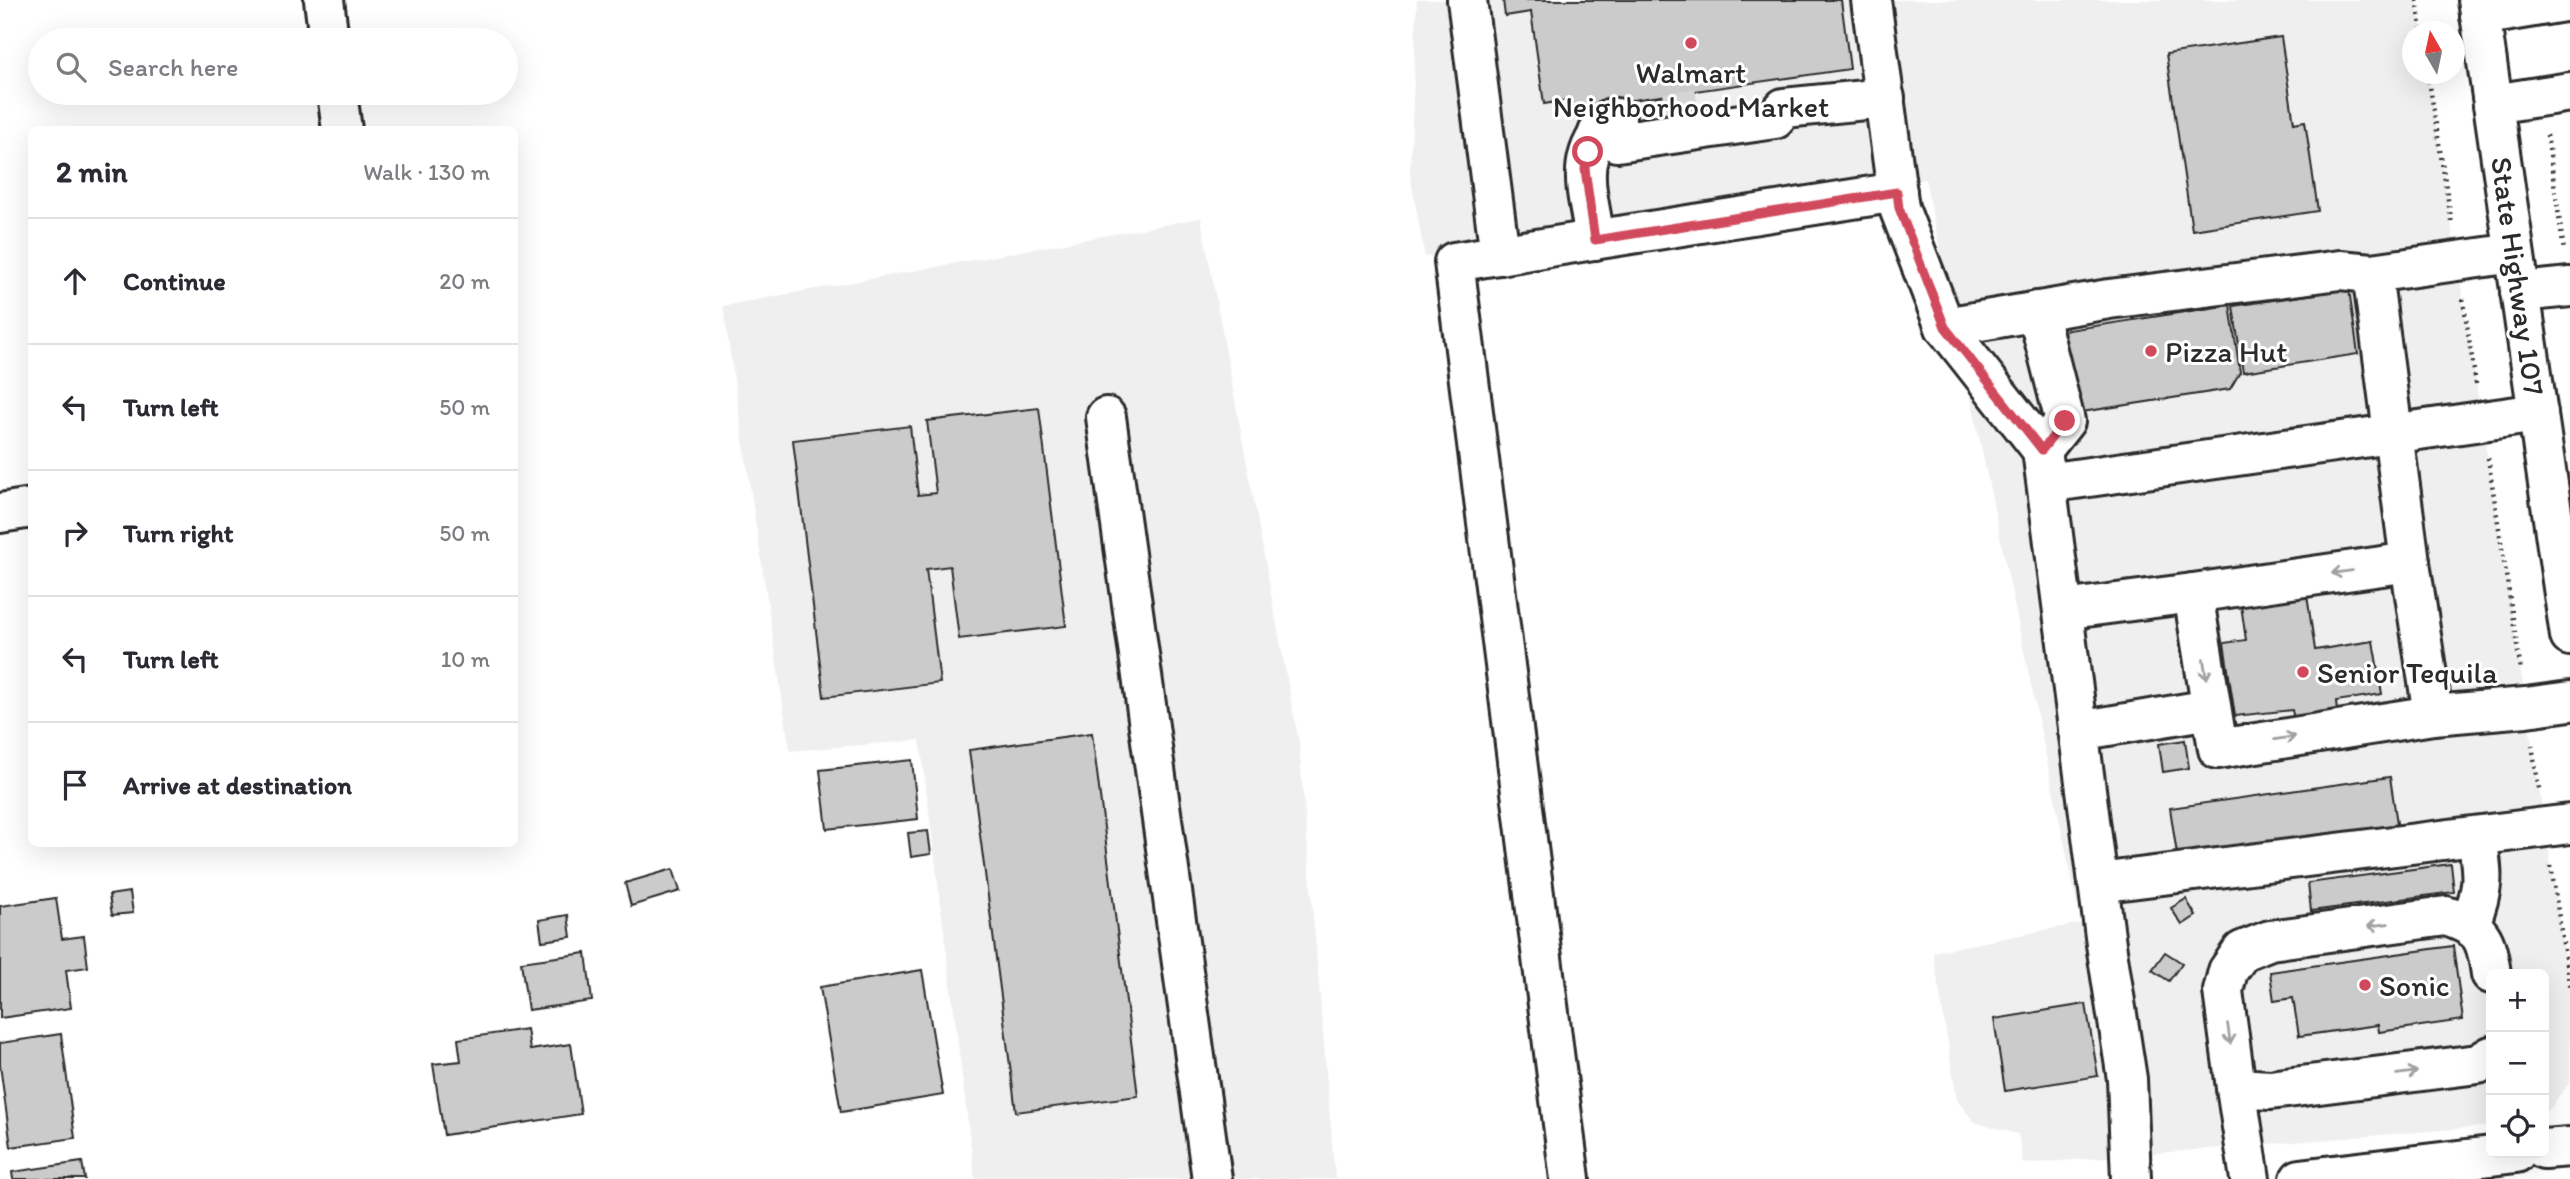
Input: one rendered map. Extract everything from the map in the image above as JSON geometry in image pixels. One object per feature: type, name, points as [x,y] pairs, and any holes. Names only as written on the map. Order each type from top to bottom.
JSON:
[{"type":"street","points":[[324,0],[328,28]]},
{"type":"street","points":[[1467,0],[1500,255]]},
{"type":"street","points":[[1871,0],[1899,208],[1945,327],[2044,466],[2098,883],[2127,1079],[2131,1179]]},
{"type":"street","points":[[2479,8],[2570,1]]},
{"type":"street","name":"State Highway 107","points":[[2479,8],[2538,413],[2564,550],[2570,636]]},
{"type":"street","points":[[2493,104],[2556,94]]},
{"type":"street","points":[[1595,240],[1585,169],[1588,152],[1598,133],[1612,118],[1770,96],[1784,108]]},
{"type":"street","points":[[1598,133],[1617,142],[1775,119],[1784,108],[1885,98]]},
{"type":"street","points":[[339,105],[341,126]]},
{"type":"street","points":[[1570,1179],[1454,262],[1897,192]]},
{"type":"street","points":[[1945,327],[2109,299],[2340,270],[2372,273],[2514,253]]},
{"type":"street","points":[[2372,273],[2433,715]]},
{"type":"street","points":[[2520,292],[2570,287]]},
{"type":"street","points":[[2037,311],[2065,421],[2044,466]]},
{"type":"street","points":[[2044,466],[2393,433],[2538,413]]},
{"type":"street","points":[[1106,417],[1212,1179]]},
{"type":"street","points":[[0,513],[28,510]]},
{"type":"street","points":[[2063,610],[2410,562]]},
{"type":"street","points":[[2193,593],[2218,749],[2433,715],[2570,701]]},
{"type":"street","points":[[2078,731],[2211,709]]},
{"type":"street","points":[[2098,883],[2557,826]]},
{"type":"street","points":[[2470,924],[2481,896],[2482,871],[2477,836]]},
{"type":"street","points":[[2250,1179],[2223,991],[2228,971],[2242,951],[2270,940],[2446,916],[2470,924],[2484,941],[2490,969]]},
{"type":"street","points":[[2236,1088],[2270,1090],[2478,1064],[2486,1059]]},
{"type":"street","points":[[2549,1149],[2570,1147]]},
{"type":"street","points":[[2313,1179],[2486,1157]]},
{"type":"path","points":[[2417,0],[2420,21]]},
{"type":"path","points":[[2430,84],[2526,707],[2557,826],[2570,989]]},
{"type":"path","points":[[2556,94],[2570,287]]},
{"type":"shaded area","points":[[1417,0],[2417,0],[2420,21],[2402,21],[2402,84],[2430,84],[2570,988],[2570,1082],[2550,1109],[2549,969],[2486,969],[2486,1126],[2023,1164],[2018,1134],[1974,1122],[1957,1100],[1933,952],[2081,923],[1925,179],[1425,257],[1410,174]]},
{"type":"shaded area","points":[[1201,218],[1299,743],[1335,1179],[975,1179],[920,740],[790,751],[723,306]]},
{"type":"building","name":"Walmart Neighborhood Market","points":[[1503,0],[1841,0],[1850,69],[1570,109],[1568,100],[1544,104],[1531,12],[1505,16]]},
{"type":"building","points":[[2281,37],[2294,123],[2305,121],[2318,211],[2192,230],[2166,54]]},
{"type":"building","points":[[2349,289],[2358,354],[2243,372],[2233,306]]},
{"type":"building","name":"Pizza Hut","points":[[2230,305],[2240,372],[2230,389],[2075,413],[2062,331]]},
{"type":"building","points":[[1039,408],[1066,626],[959,639],[950,566],[926,569],[940,683],[824,697],[793,440],[910,426],[918,495],[936,493],[927,421]]},
{"type":"building","name":"Senior Tequila","points":[[2307,595],[2315,650],[2373,641],[2382,694],[2336,701],[2337,712],[2294,719],[2292,710],[2235,716],[2224,643],[2246,640],[2241,605]]},
{"type":"building","points":[[1092,733],[1138,1096],[1016,1112],[969,750]]},
{"type":"building","points":[[2185,740],[2189,768],[2163,772],[2159,744]]},
{"type":"building","points":[[912,760],[918,819],[827,829],[820,770]]},
{"type":"building","points":[[2390,777],[2398,830],[2178,861],[2170,808]]},
{"type":"building","points":[[928,831],[931,854],[911,857],[908,833]]},
{"type":"building","points":[[2451,864],[2454,892],[2311,911],[2308,883]]},
{"type":"building","points":[[673,869],[680,891],[631,906],[625,883]]},
{"type":"building","points":[[130,892],[133,913],[112,915],[109,895]]},
{"type":"building","points":[[56,898],[62,939],[84,936],[88,967],[66,970],[71,1008],[0,1018],[0,906]]},
{"type":"building","points":[[2186,899],[2196,916],[2182,925],[2171,908]]},
{"type":"building","points":[[568,915],[571,937],[542,941],[539,920]]},
{"type":"building","name":"Sonic","points":[[2453,946],[2463,1020],[2379,1032],[2378,1025],[2299,1036],[2293,998],[2274,1001],[2270,972]]},
{"type":"building","points":[[2165,952],[2182,963],[2169,981],[2152,970]]},
{"type":"building","points":[[586,953],[592,1001],[528,1010],[521,962]]},
{"type":"building","points":[[922,970],[943,1095],[841,1112],[820,987]]},
{"type":"building","points":[[2086,1004],[2098,1076],[2005,1091],[1994,1019]]},
{"type":"building","points":[[527,1029],[530,1050],[571,1044],[581,1114],[444,1135],[433,1064],[461,1061],[458,1039]]},
{"type":"building","points":[[61,1034],[75,1138],[11,1147],[0,1065],[0,1043]]},
{"type":"building","points":[[82,1162],[85,1179],[13,1179],[12,1172]]},
{"type":"tunnel","points":[[1666,112],[1698,107]]},
{"type":"place","name":"Walmart Neighborhood Market","points":[[1691,43]]},
{"type":"place","name":"Pizza Hut","points":[[2151,351]]},
{"type":"place","name":"Senior Tequila","points":[[2303,672]]},
{"type":"place","name":"Sonic","points":[[2365,985]]},
{"type":"route","points":[[1588,152],[1585,169],[1595,240],[1897,192],[1899,208],[1945,327],[2042,450],[2065,421]]}]
